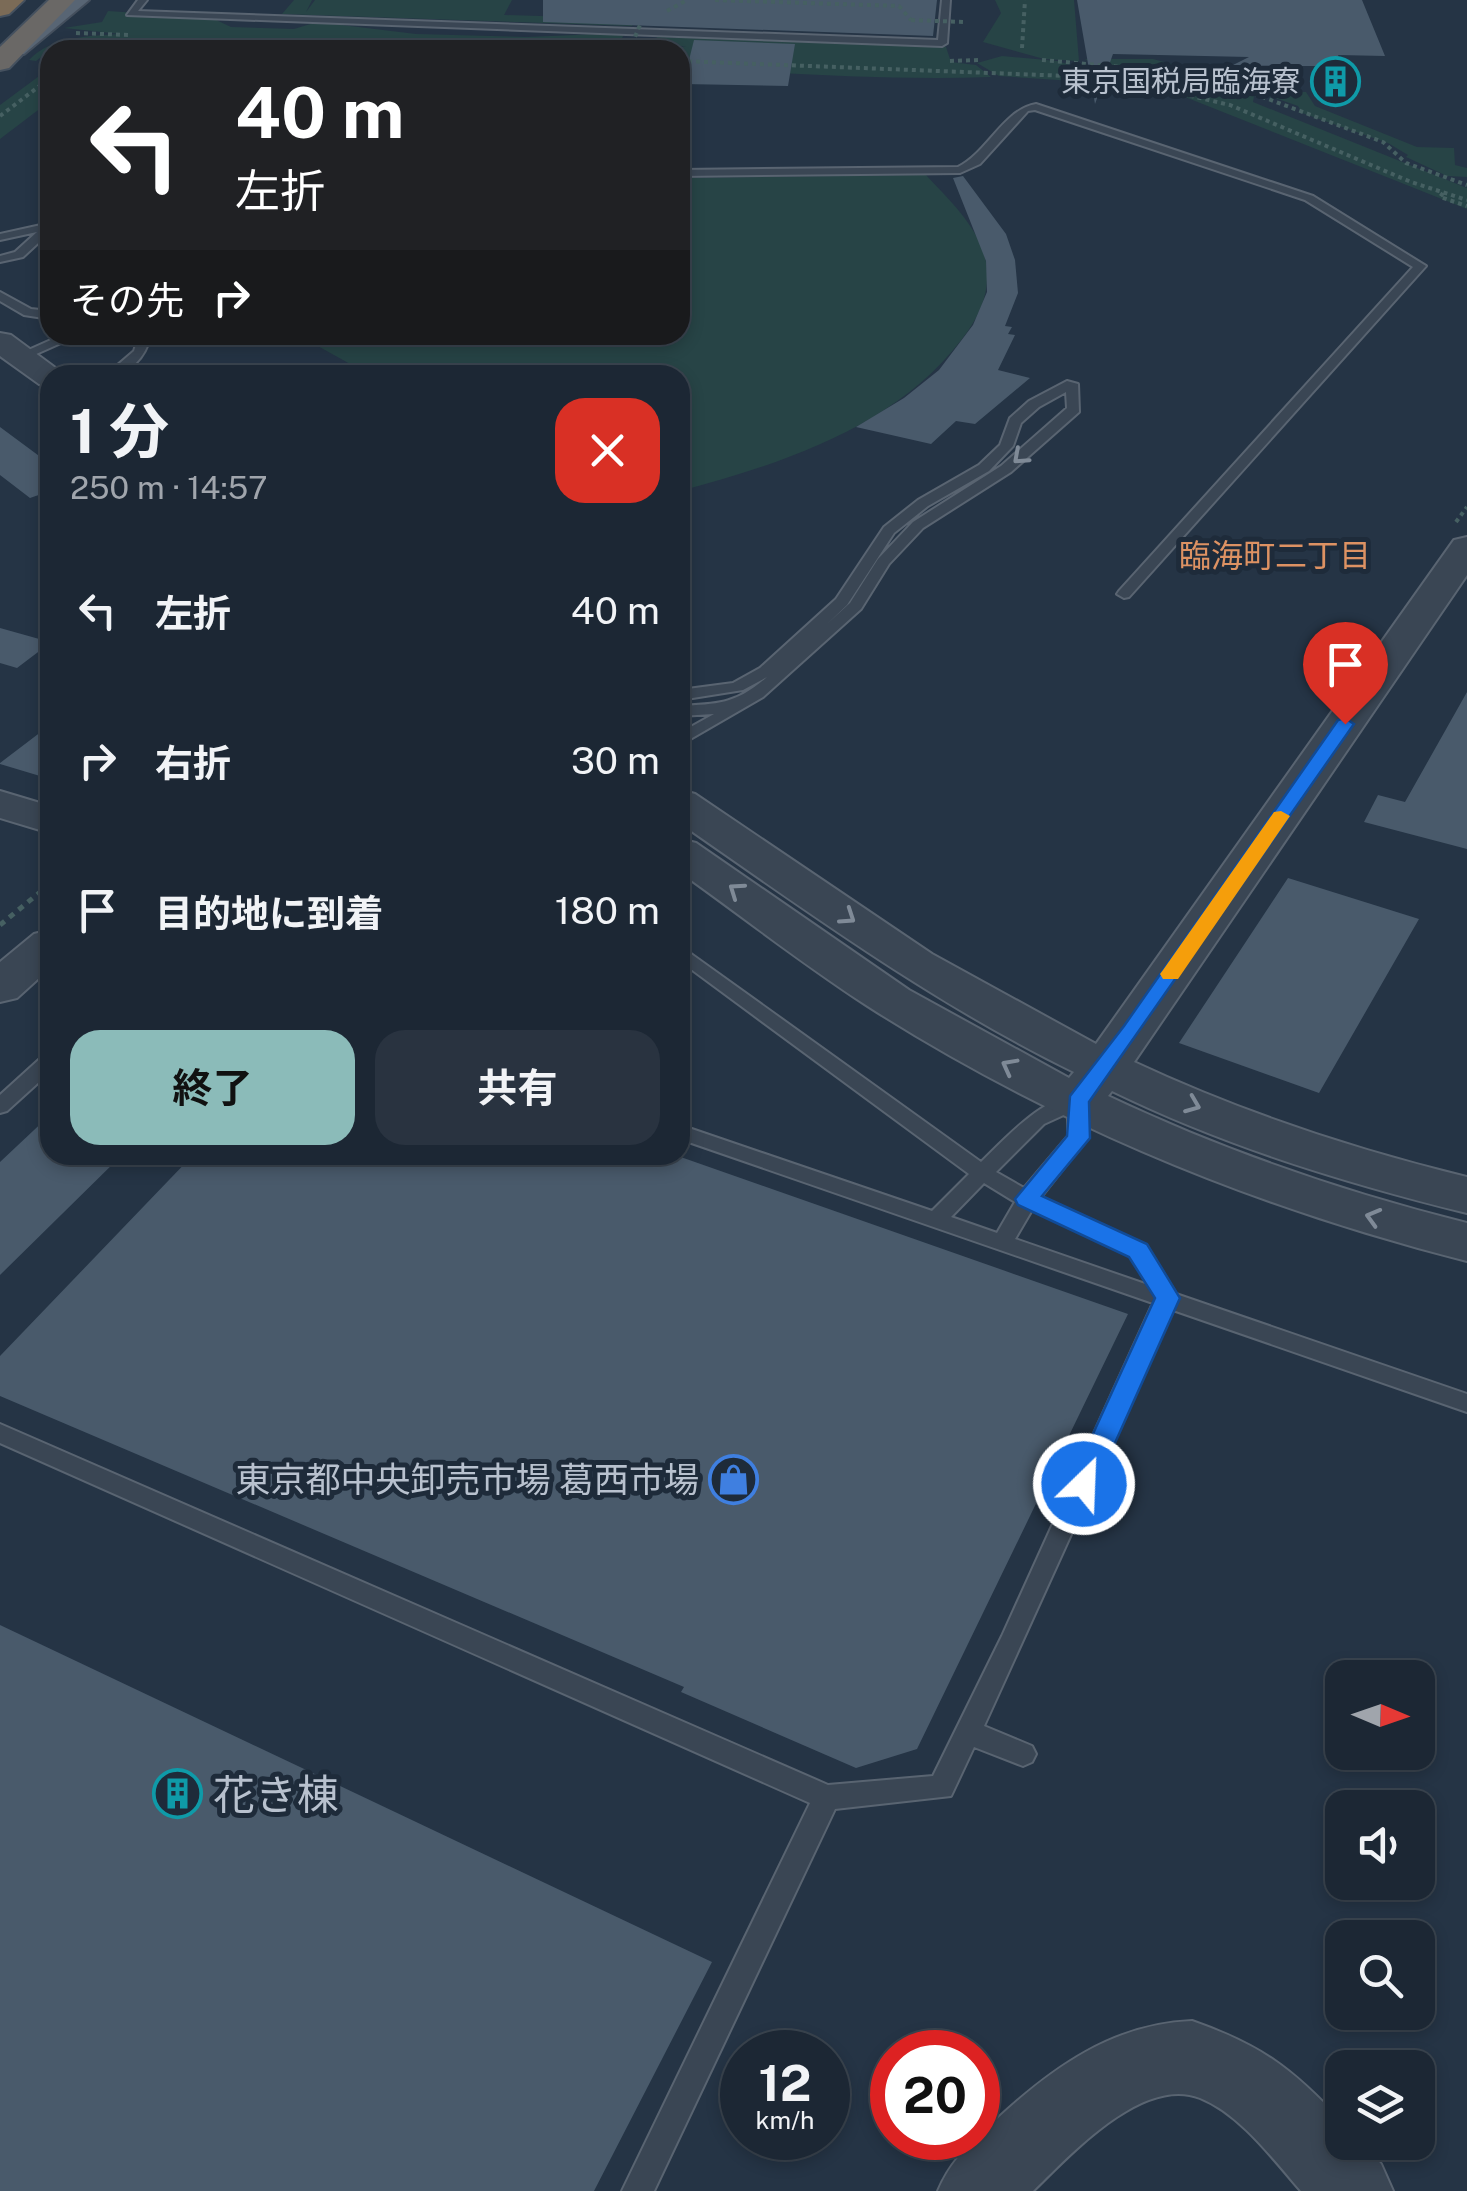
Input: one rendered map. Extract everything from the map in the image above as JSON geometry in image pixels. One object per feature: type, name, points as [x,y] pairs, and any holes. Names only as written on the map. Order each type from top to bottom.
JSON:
[{"type":"highway","points":[[0,10],[12,0]]},
{"type":"highway","points":[[5,49],[42,0]]},
{"type":"highway","points":[[5,49],[63,0]]},
{"type":"main road","points":[[5,49],[77,0]]},
{"type":"street","points":[[7,358],[40,372]]},
{"type":"street","points":[[7,358],[40,399]]},
{"type":"street","points":[[1091,1084],[1467,548]]},
{"type":"street","points":[[0,804],[40,817]]},
{"type":"street","points":[[690,810],[946,983],[1050,1042],[1145,1135],[1251,1177],[1364,1215],[1467,1242]]},
{"type":"street","points":[[690,859],[920,1018],[1091,1084],[1467,1196]]},
{"type":"street","points":[[0,948],[40,915]]},
{"type":"street","points":[[0,986],[40,952]]},
{"type":"street","points":[[977,2191],[1098,2084],[1141,2061],[1189,2057],[1226,2070],[1272,2107],[1354,2191]]},
{"type":"lane","points":[[143,0],[130,13],[942,43],[946,0]]},
{"type":"lane","points":[[690,173],[960,170],[976,162],[1025,109],[1036,107],[1310,198],[1420,266],[1124,594]]},
{"type":"lane","points":[[0,237],[40,228]]},
{"type":"lane","points":[[0,259],[19,255],[40,235]]},
{"type":"lane","points":[[0,296],[28,312],[40,314]]},
{"type":"lane","points":[[7,358],[44,345]]},
{"type":"lane","points":[[125,365],[140,353],[142,345]]},
{"type":"lane","points":[[690,694],[738,687],[766,671],[842,602],[888,530],[923,503],[984,468],[1006,446],[1014,420],[1034,404],[1072,384],[1074,409],[1006,469],[918,524],[890,551],[856,606],[746,702],[690,734]]},
{"type":"lane","points":[[690,712],[715,711],[746,702]]},
{"type":"lane","points":[[690,959],[980,1172],[1027,1199],[1138,1250],[1167,1298]]},
{"type":"lane","points":[[0,1106],[40,1069]]},
{"type":"lane","points":[[936,1219],[1037,1118],[1091,1084]]},
{"type":"lane","points":[[1003,1242],[1027,1199],[1078,1138],[1091,1084]]},
{"type":"lane","points":[[690,1135],[1167,1298],[1416,1375],[1467,1403]]},
{"type":"lane","points":[[0,1433],[827,1797],[942,1787],[1167,1298]]},
{"type":"lane","points":[[970,1733],[1023,1754]]},
{"type":"lane","points":[[638,2191],[827,1797]]},
{"type":"path","points":[[715,0],[899,6],[910,20],[965,22]]},
{"type":"path","points":[[1022,48],[1025,0]]},
{"type":"path","points":[[634,40],[640,26]]},
{"type":"path","points":[[1042,60],[1220,81],[1383,142],[1406,164],[1467,185]]},
{"type":"path","points":[[1116,80],[1122,68]]},
{"type":"path","points":[[0,116],[40,86]]},
{"type":"path","points":[[1443,193],[1440,197],[1467,206]]},
{"type":"path","points":[[0,925],[40,892]]},
{"type":"green space","points":[[294,0],[312,0],[306,12],[315,0],[512,0],[504,15],[635,19],[632,26],[282,14]]},
{"type":"green space","points":[[995,0],[1074,0],[1079,61],[1044,59],[983,42],[1001,13]]},
{"type":"green space","points":[[108,11],[212,18],[231,27],[294,29],[317,22],[416,34],[527,37],[624,33],[622,40],[70,40],[121,34],[64,28],[102,22]]},
{"type":"green space","points":[[657,37],[946,47],[951,62],[976,65],[991,77],[690,69],[690,40],[656,40]]},
{"type":"green space","points":[[1002,56],[1058,61],[1087,71],[1085,75],[1121,78],[1132,73],[1160,73],[1236,86],[1165,69],[1096,65],[1085,59],[1153,59],[1194,70],[1236,74],[1275,92],[1306,92],[1315,106],[1417,147],[1454,148],[1455,165],[1467,168],[1467,177],[1447,176],[1406,157],[1388,143],[1302,113],[1298,106],[1255,91],[1253,102],[1467,188],[1467,209],[1175,93],[1103,83],[999,76],[977,63]]},
{"type":"green space","points":[[40,75],[40,109],[0,139],[0,105]]},
{"type":"green space","points":[[926,175],[977,237],[986,262],[983,303],[962,339],[935,370],[871,418],[797,454],[690,488],[690,365],[352,365],[316,345],[690,345],[690,178]]},
{"type":"building","points":[[543,0],[937,0],[933,36],[543,22]]},
{"type":"building","points":[[1077,0],[1362,0],[1385,56],[1338,55],[1343,66],[1231,66],[1249,57],[1113,54],[1095,104]]},
{"type":"building","points":[[694,40],[795,44],[788,86],[690,84]]},
{"type":"building","points":[[963,176],[1006,234],[1015,260],[1018,293],[1005,326],[1012,327],[1008,334],[1015,335],[998,370],[1030,378],[975,424],[956,421],[931,444],[856,427],[904,398],[939,370],[973,325],[987,292],[986,261],[953,178]]},
{"type":"building","points":[[0,427],[40,457],[40,494],[30,498],[0,475]]},
{"type":"building","points":[[0,628],[40,639],[40,651],[17,668],[0,663]]},
{"type":"building","points":[[1467,692],[1467,849],[1364,822],[1378,795],[1405,802]]},
{"type":"building","points":[[40,733],[40,776],[0,763]]},
{"type":"building","points":[[1288,878],[1419,919],[1319,1093],[1179,1043]]},
{"type":"building","points":[[40,1124],[40,1165],[112,1165],[0,1275],[0,1162]]},
{"type":"building","points":[[690,1160],[1128,1314],[917,1749],[856,1768],[681,1692],[684,1687],[0,1396],[0,1356],[183,1165],[690,1165]]},
{"type":"building","name":"花き棟","points":[[0,1625],[712,1962],[594,2191],[0,2191]]},
{"type":"slow traffic","points":[[1171,974],[1281,816]]},
{"type":"place","name":"東京国税局臨海寮","points":[[1336,81]]},
{"type":"place","name":"東京都中央卸売市場 葛西市場","points":[[734,1479]]},
{"type":"place","name":"花き棟","points":[[178,1794]]},
{"type":"district","name":"臨海町二丁目","points":[[1275,555]]},
{"type":"route","points":[[1084,1484],[1167,1298],[1138,1250],[1027,1199],[1078,1138],[1078,1101],[1132,1031],[1345,724]]}]
